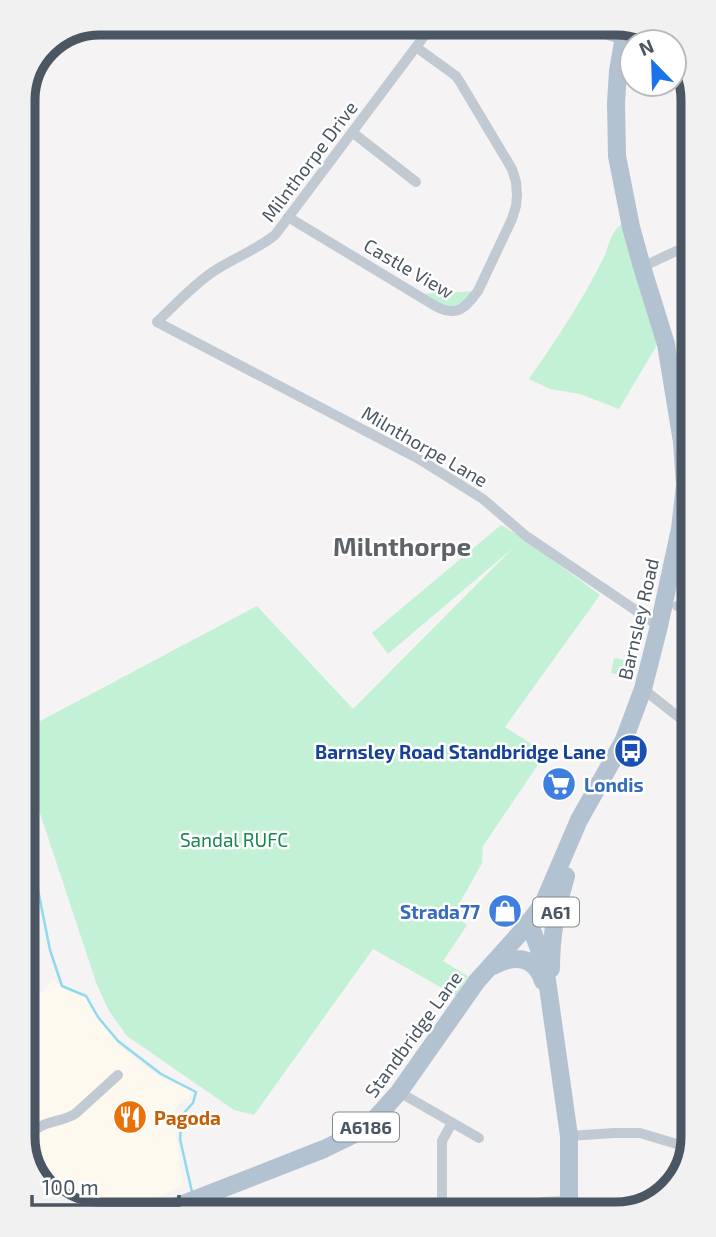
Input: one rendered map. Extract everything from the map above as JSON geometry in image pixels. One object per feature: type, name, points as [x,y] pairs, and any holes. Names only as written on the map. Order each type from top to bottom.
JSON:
[{"type":"main road","name":"Barnsley Road","points":[[618,85],[617,156],[629,220],[666,344],[681,436]]},
{"type":"main road","name":"Barnsley Road","points":[[529,922],[550,891],[579,820],[624,740],[643,689],[681,519]]},
{"type":"main road","name":"A61","points":[[551,1008],[551,943],[555,916],[579,820]]},
{"type":"main road","name":"A61","points":[[529,922],[547,980],[569,1136],[569,1202]]},
{"type":"main road","name":"Standbridge Lane","points":[[186,1202],[324,1149],[359,1132],[372,1122],[399,1092],[487,970],[529,922]]},
{"type":"main road","name":"A61","points":[[487,970],[512,958],[532,964],[542,976],[551,1008]]},
{"type":"street","name":"Milnthorpe Drive","points":[[157,322],[202,279],[275,236],[425,35]]},
{"type":"street","name":"Castle View","points":[[288,217],[447,312],[457,312],[472,299],[512,219],[516,206],[516,182],[506,158],[456,76],[416,47]]},
{"type":"street","points":[[352,132],[416,182]]},
{"type":"street","points":[[642,267],[681,249]]},
{"type":"street","name":"Milnthorpe Lane","points":[[157,322],[426,463],[484,499],[526,536],[659,626]]},
{"type":"street","points":[[643,689],[681,719]]},
{"type":"street","points":[[35,1131],[46,1123],[68,1119],[118,1075]]},
{"type":"street","points":[[399,1092],[479,1138]]},
{"type":"street","points":[[442,1202],[442,1141],[452,1123]]},
{"type":"street","points":[[569,1136],[640,1133],[680,1145]]},
{"type":"shaded area","points":[[54,978],[65,989],[85,997],[100,1023],[113,1032],[118,1045],[160,1077],[189,1090],[189,1098],[175,1109],[183,1186],[146,1202],[95,1202],[71,1195],[51,1180],[37,1154],[35,1137],[35,999]]},
{"type":"green space","points":[[622,224],[657,345],[619,409],[580,394],[550,389],[529,379],[578,304],[604,257],[612,235]]},
{"type":"green space","points":[[478,291],[457,312],[416,294]]},
{"type":"green space","name":"Sandal RUFC","points":[[501,525],[600,595],[505,727],[546,753],[483,846],[482,863],[453,915],[467,925],[443,961],[468,976],[456,996],[373,949],[254,1115],[234,1110],[127,1036],[109,1011],[97,985],[35,798],[35,724],[257,606],[353,709],[514,547],[388,654],[372,633]]},
{"type":"green space","points":[[614,658],[633,662],[630,677],[611,673]]},
{"type":"waterway","points":[[35,879],[50,950],[62,986],[86,996],[98,1017],[118,1041],[161,1074],[196,1092],[193,1103],[182,1115],[180,1139],[192,1192]]},
{"type":"place","name":"Barnsley Road Standbridge Lane","points":[[631,751]]},
{"type":"place","name":"Londis","points":[[559,784]]},
{"type":"place","name":"Strada77","points":[[505,911]]},
{"type":"place","name":"Pagoda","points":[[130,1117]]},
{"type":"district","name":"Milnthorpe","points":[[402,545]]}]
